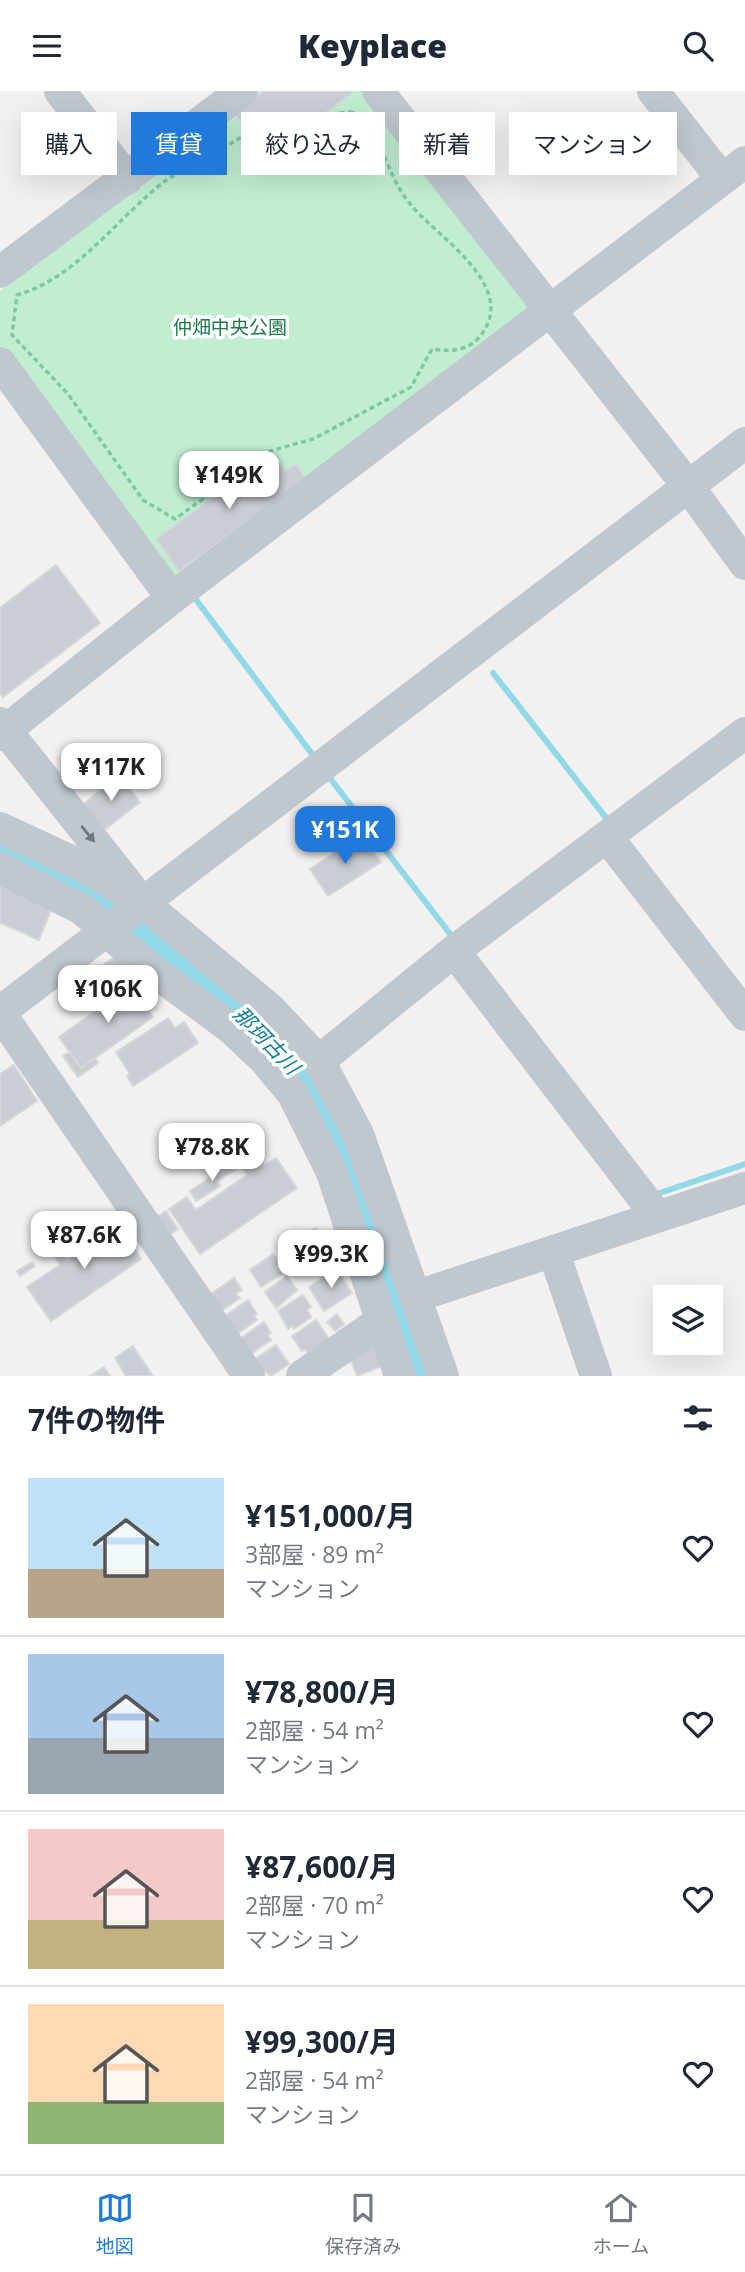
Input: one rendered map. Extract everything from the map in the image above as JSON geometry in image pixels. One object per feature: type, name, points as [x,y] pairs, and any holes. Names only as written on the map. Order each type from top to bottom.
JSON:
[{"type":"street","points":[[61,91],[127,179]]},
{"type":"street","points":[[0,272],[242,91]]},
{"type":"street","points":[[378,91],[552,311],[745,563]]},
{"type":"street","points":[[1,736],[172,598],[733,171],[653,91]]},
{"type":"street","points":[[0,363],[172,598]]},
{"type":"street","points":[[249,1376],[0,1012],[103,930],[143,903],[745,443]]},
{"type":"street","points":[[319,1061],[454,951],[745,733]]},
{"type":"street","points":[[1,736],[143,903]]},
{"type":"street","points":[[1,736],[86,868]]},
{"type":"street","points":[[0,828],[86,868],[143,903],[270,1009],[319,1061],[358,1135],[443,1376]]},
{"type":"street","points":[[608,838],[745,1015]]},
{"type":"street","points":[[0,868],[74,905],[231,1028],[264,1059],[293,1094],[331,1170],[400,1376]]},
{"type":"street","points":[[454,951],[657,1216]]},
{"type":"street","points":[[417,1296],[745,1188]]},
{"type":"street","points":[[554,1253],[596,1376]]},
{"type":"street","points":[[302,1376],[382,1321]]},
{"type":"path","points":[[351,112],[368,118],[396,181],[411,205],[487,285],[490,307],[485,330],[475,342],[460,350],[432,349],[411,387],[313,439],[271,451],[190,508],[175,519],[143,500],[68,394],[12,335],[17,295],[37,289],[66,268],[167,179],[205,160],[230,143],[244,136],[259,145],[281,138],[299,144],[341,113],[351,112]]},
{"type":"green space","name":"仲畑中央公園","points":[[261,91],[368,91],[384,112],[241,112],[241,175],[385,175],[385,113],[399,132],[399,175],[432,175],[533,307],[175,582],[0,348],[0,291],[151,175],[227,175],[227,117]]},
{"type":"water","name":"那珂古川","points":[[0,833],[84,876],[212,972],[287,1039],[337,1111],[430,1376],[407,1376],[293,1084],[0,861]]},
{"type":"building","points":[[264,91],[352,93],[327,112],[241,112],[241,123],[234,113]]},
{"type":"building","points":[[273,454],[285,471],[296,464],[306,479],[179,571],[156,539]]},
{"type":"building","points":[[56,565],[100,623],[3,697],[0,693],[0,608]]},
{"type":"building","points":[[119,775],[140,802],[103,831],[83,805]]},
{"type":"building","points":[[361,836],[381,862],[328,896],[310,869]]},
{"type":"building","points":[[0,883],[53,905],[39,940],[0,923]]},
{"type":"building","points":[[121,952],[137,972],[97,1003],[86,990],[77,997],[71,990]]},
{"type":"building","points":[[139,980],[151,998],[143,1004],[153,1017],[81,1068],[59,1037]]},
{"type":"building","points":[[168,1018],[175,1028],[184,1022],[198,1043],[133,1086],[127,1076],[130,1074],[116,1052]]},
{"type":"building","points":[[70,1052],[81,1068],[95,1058],[98,1063],[78,1077],[63,1056]]},
{"type":"building","points":[[14,1065],[37,1101],[0,1126],[0,1074]]},
{"type":"building","points":[[247,1158],[253,1166],[261,1161],[264,1166],[276,1158],[297,1188],[200,1254],[169,1209],[187,1197],[196,1210],[247,1175],[239,1163]]},
{"type":"building","points":[[234,1162],[238,1168],[217,1181],[220,1186],[196,1201],[190,1191]]},
{"type":"building","points":[[166,1211],[178,1229],[169,1235],[157,1217]]},
{"type":"building","points":[[99,1221],[107,1232],[118,1225],[141,1259],[51,1321],[27,1287],[60,1265],[54,1255],[61,1250],[67,1260],[97,1239],[90,1228]]},
{"type":"building","points":[[316,1228],[329,1250],[296,1270],[282,1249]]},
{"type":"building","points":[[273,1254],[281,1264],[277,1267],[282,1274],[261,1287],[250,1270]]},
{"type":"building","points":[[32,1262],[35,1266],[20,1276],[17,1271]]},
{"type":"building","points":[[337,1269],[352,1293],[324,1311],[309,1287]]},
{"type":"building","points":[[287,1276],[297,1290],[276,1308],[265,1292]]},
{"type":"building","points":[[234,1278],[242,1290],[236,1294],[240,1298],[222,1310],[208,1296]]},
{"type":"building","points":[[303,1295],[311,1307],[307,1310],[311,1317],[294,1329],[292,1326],[288,1329],[278,1311]]},
{"type":"building","points":[[248,1300],[257,1314],[254,1316],[257,1320],[234,1336],[222,1318]]},
{"type":"building","points":[[337,1314],[344,1324],[335,1331],[327,1322]]},
{"type":"building","points":[[316,1320],[329,1339],[308,1353],[305,1349],[302,1351],[292,1336]]},
{"type":"building","points":[[264,1322],[271,1333],[268,1335],[271,1340],[248,1356],[237,1341]]},
{"type":"building","points":[[378,1342],[387,1364],[357,1376],[351,1360],[356,1358],[354,1352]]},
{"type":"building","points":[[276,1345],[289,1364],[271,1376],[266,1372],[260,1376],[251,1362]]},
{"type":"building","points":[[133,1346],[153,1376],[126,1376],[115,1358]]},
{"type":"building","points":[[104,1367],[110,1376],[90,1376]]},
{"type":"waterway","points":[[194,597],[315,758]]},
{"type":"waterway","points":[[493,673],[610,823]]},
{"type":"waterway","points":[[326,773],[454,939]]},
{"type":"waterway","points":[[654,1195],[745,1164]]}]
